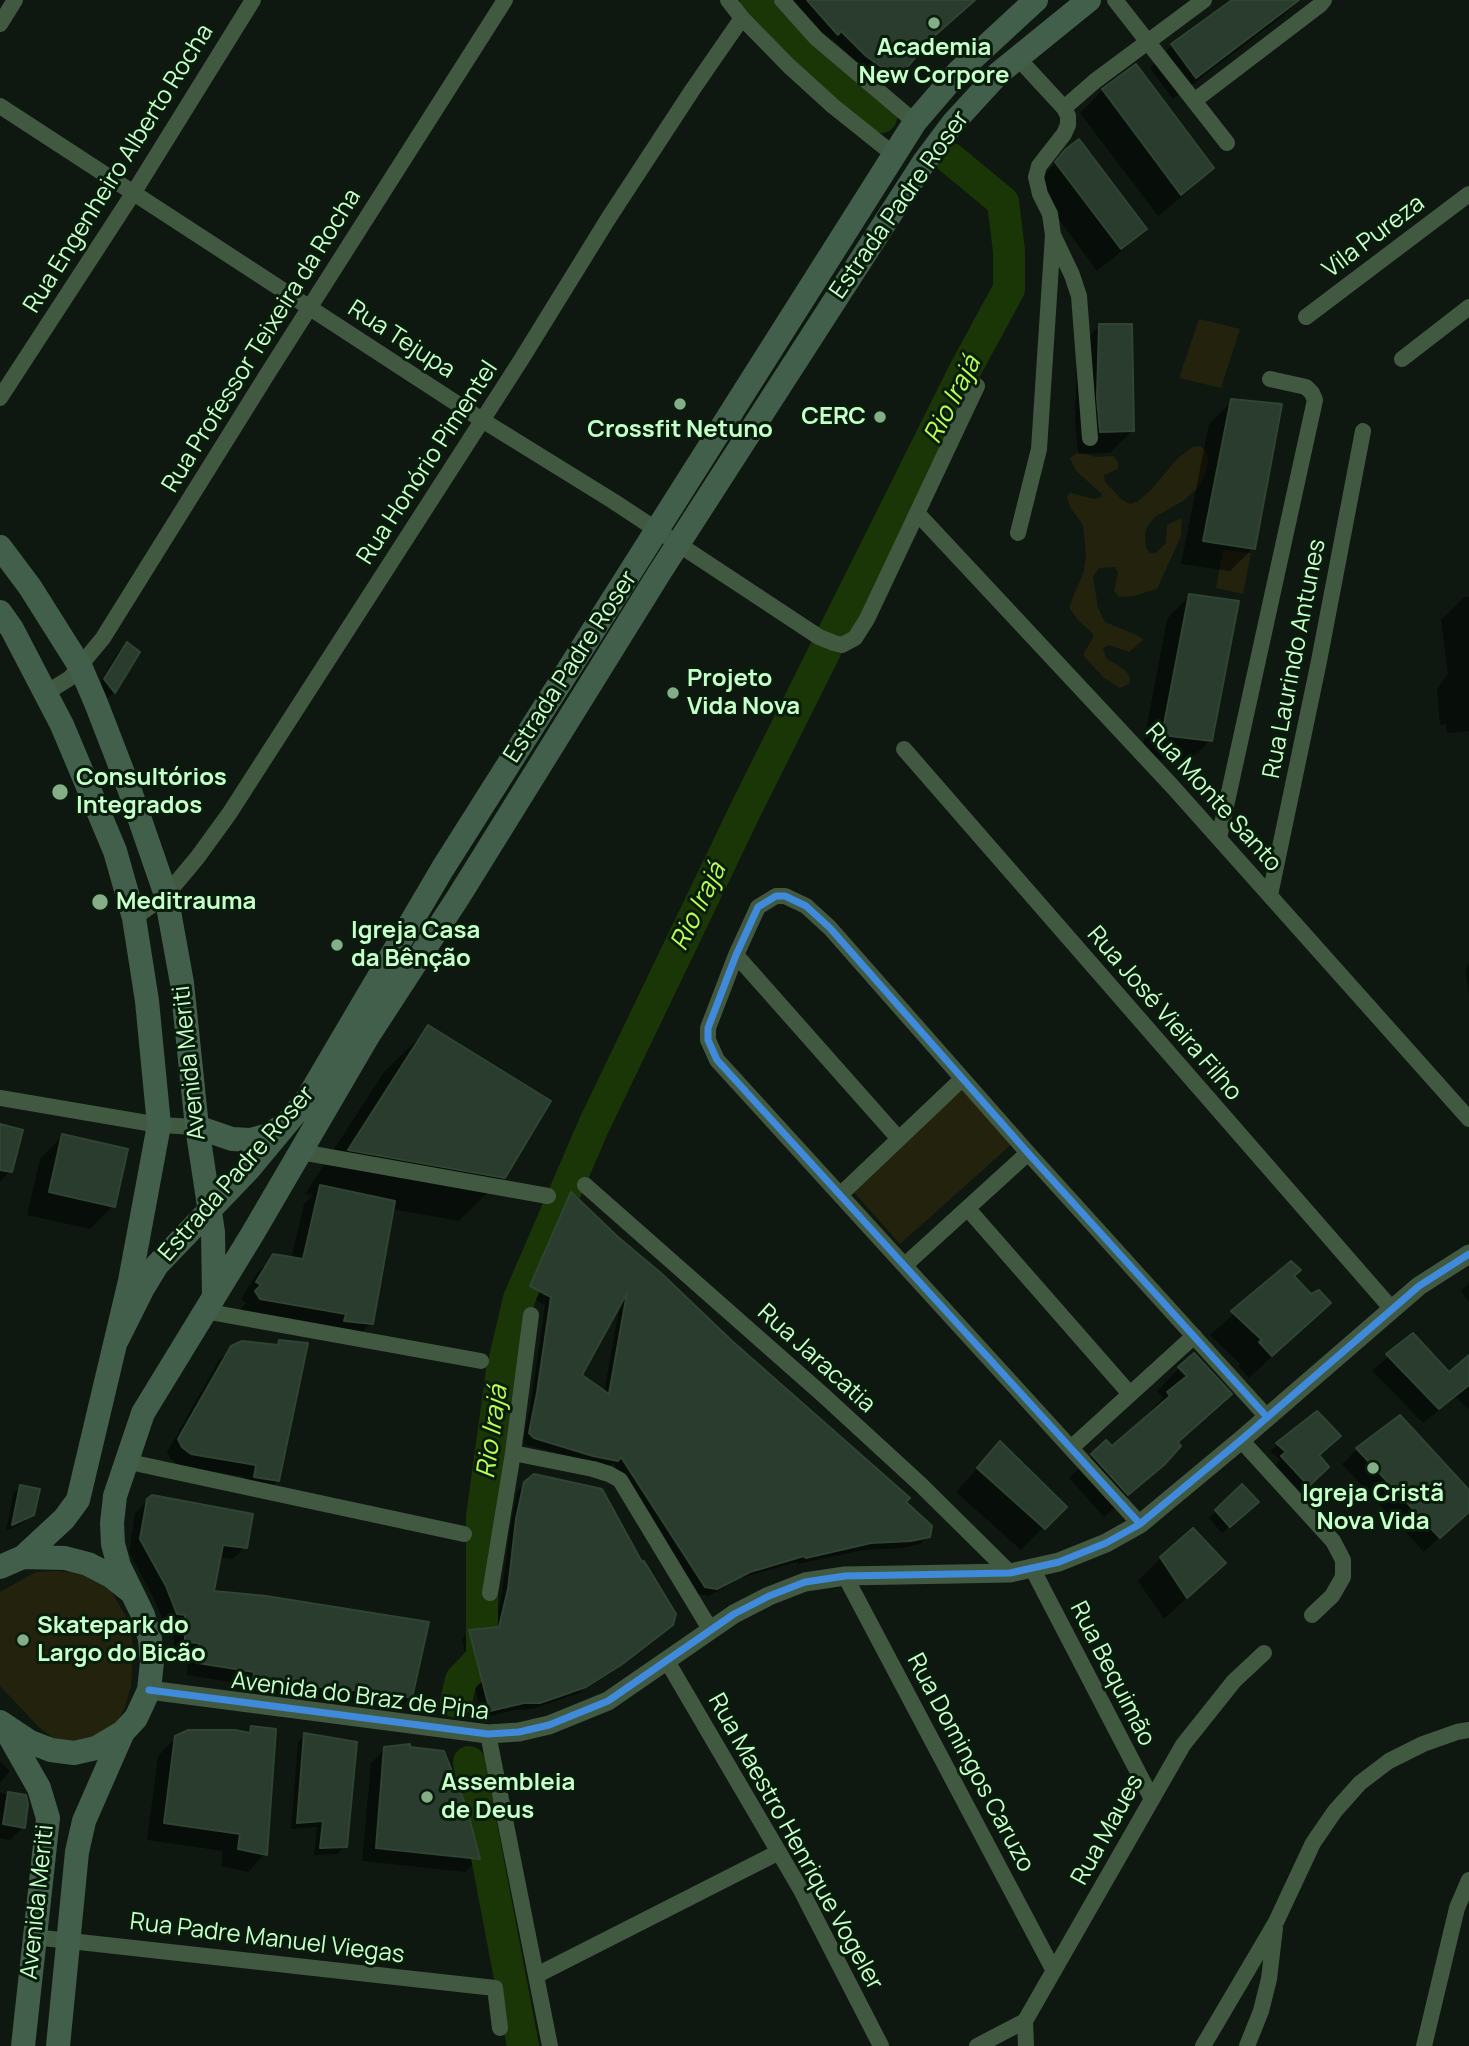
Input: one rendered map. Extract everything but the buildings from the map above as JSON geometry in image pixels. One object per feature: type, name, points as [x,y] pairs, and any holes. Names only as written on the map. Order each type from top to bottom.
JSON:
[{"type":"main road","name":"Estrada Padre Roser","points":[[209,1304],[368,1036],[459,896],[893,154],[915,122],[958,72],[1036,0]]},
{"type":"main road","name":"Estrada Padre Roser","points":[[117,1340],[157,1265],[307,1099],[443,868],[924,162],[954,122],[999,73],[1089,0]]},
{"type":"main road","name":"Avenida Meriti","points":[[0,547],[30,587],[80,668],[130,790],[166,895],[182,983],[197,1127],[214,1246],[209,1304]]},
{"type":"main road","name":"Avenida Meriti","points":[[0,612],[12,629],[62,725],[115,851],[135,918],[147,1001],[159,1125],[117,1340],[78,1500],[64,1519],[23,1557]]},
{"type":"main road","points":[[197,1127],[213,1134],[250,1140],[269,1135],[286,1124]]},
{"type":"main road","points":[[149,1690],[152,1662],[150,1639],[143,1615],[113,1544],[115,1496],[143,1413],[209,1304]]},
{"type":"main road","points":[[0,1567],[23,1557],[65,1558],[88,1564],[131,1591]]},
{"type":"main road","name":"Avenida Meriti","points":[[58,2046],[77,1852],[83,1825],[124,1732],[136,1718],[149,1690]]},
{"type":"main road","name":"Avenida Meriti","points":[[2,1724],[39,1788],[48,1818],[23,2046]]},
{"type":"main road","points":[[2,1724],[30,1742],[51,1750],[74,1753],[96,1748],[124,1732]]},
{"type":"street","points":[[0,24],[15,0]]},
{"type":"street","name":"Rua Engenheiro Alberto Rocha","points":[[0,398],[134,192],[253,0]]},
{"type":"street","name":"Rua Professor Teixeira da Rocha","points":[[46,693],[70,678],[103,638],[505,0]]},
{"type":"street","points":[[728,0],[742,18],[833,106],[893,154]]},
{"type":"street","points":[[782,0],[816,38],[915,122]]},
{"type":"street","points":[[1115,0],[1227,143]]},
{"type":"street","points":[[1064,108],[1204,0]]},
{"type":"street","points":[[1194,102],[1324,0]]},
{"type":"street","name":"Rua Honório Pimentel","points":[[135,918],[166,895],[229,814],[622,197],[742,18]]},
{"type":"street","points":[[1017,57],[1064,108],[1068,116],[1064,134],[1039,166],[1036,177],[1040,194],[1050,214],[1053,235],[1039,449],[1018,533]]},
{"type":"street","name":"Rua Tejupa","points":[[0,106],[482,420],[827,640],[842,645],[855,638],[874,605],[977,386]]},
{"type":"street","name":"Vila Pureza","points":[[1306,317],[1469,194]]},
{"type":"street","points":[[1053,235],[1073,275],[1079,296],[1090,438]]},
{"type":"street","points":[[1402,359],[1469,307]]},
{"type":"street","points":[[1219,838],[1315,400],[1306,387],[1270,379]]},
{"type":"street","name":"Rua Laurindo Antunes","points":[[1270,895],[1363,431]]},
{"type":"street","name":"Rua Monte Santo","points":[[918,514],[1219,838],[1469,1119]]},
{"type":"street","name":"Rua José Vieira Filho","points":[[904,749],[1391,1308]]},
{"type":"street","points":[[1140,1524],[717,1060],[710,1048],[709,1028],[736,955],[758,907],[776,896],[797,900],[831,928],[962,1079],[1267,1417]]},
{"type":"street","points":[[736,955],[899,1139]]},
{"type":"street","points":[[841,1194],[962,1079]]},
{"type":"street","points":[[0,1098],[159,1125],[197,1127]]},
{"type":"street","points":[[301,1152],[548,1196]]},
{"type":"street","points":[[905,1265],[1028,1153]]},
{"type":"street","name":"Rua Jaracatia","points":[[585,1185],[832,1403],[920,1484],[1010,1573]]},
{"type":"street","points":[[968,1209],[1130,1394]]},
{"type":"street","name":"Avenida do Braz de Pina","points":[[149,1690],[488,1734],[529,1730],[579,1715],[608,1701],[734,1614],[805,1582],[845,1576],[1010,1573],[1033,1570],[1085,1552],[1140,1524],[1241,1440],[1391,1308],[1419,1286],[1469,1254]]},
{"type":"street","points":[[209,1304],[481,1361]]},
{"type":"street","points":[[490,1592],[513,1453],[531,1315]]},
{"type":"street","points":[[1071,1448],[1194,1336]]},
{"type":"street","points":[[1241,1440],[1333,1541],[1343,1560],[1343,1577],[1332,1596],[1312,1615]]},
{"type":"street","points":[[513,1453],[593,1469],[620,1480],[710,1629]]},
{"type":"street","points":[[125,1461],[464,1534]]},
{"type":"street","name":"Rua Bequimão","points":[[1033,1570],[1152,1799]]},
{"type":"street","name":"Rua Domingos Caruzo","points":[[845,1576],[1054,1971]]},
{"type":"street","name":"Rua Maues","points":[[1025,2021],[1183,1745],[1234,1681],[1264,1653]]},
{"type":"street","name":"Rua Maestro Henrique Vogeler","points":[[667,1661],[779,1852],[881,2046]]},
{"type":"street","points":[[1203,2046],[1276,1923],[1313,1843],[1335,1811],[1360,1783],[1389,1761],[1423,1744],[1469,1730]]},
{"type":"street","points":[[488,1734],[550,2046]]},
{"type":"street","points":[[537,1975],[779,1852]]},
{"type":"street","points":[[1424,2046],[1457,1908],[1469,1880]]},
{"type":"street","points":[[1247,2046],[1261,2011],[1269,1979],[1276,1923]]},
{"type":"street","name":"Rua Padre Manuel Viegas","points":[[34,1937],[495,1988],[500,2028]]},
{"type":"street","points":[[977,2046],[1025,2021],[1026,2046]]},
{"type":"shaded area","points":[[1199,319],[1240,329],[1221,388],[1179,378]]},
{"type":"shaded area","points":[[1200,446],[1209,460],[1198,488],[1183,501],[1155,517],[1145,533],[1146,548],[1150,553],[1156,553],[1166,543],[1167,525],[1182,518],[1181,536],[1157,589],[1119,597],[1114,591],[1118,573],[1115,567],[1099,568],[1093,577],[1098,608],[1105,622],[1143,640],[1129,652],[1109,645],[1103,648],[1106,658],[1126,671],[1130,677],[1129,684],[1120,688],[1104,678],[1084,656],[1093,634],[1069,607],[1084,571],[1086,555],[1083,525],[1070,507],[1067,496],[1071,493],[1094,499],[1102,494],[1076,471],[1070,458],[1078,452],[1096,457],[1113,456],[1118,462],[1118,469],[1104,475],[1105,482],[1121,499],[1130,504],[1137,502],[1151,490],[1177,459],[1192,447]]},
{"type":"shaded area","points":[[1223,550],[1251,553],[1243,594],[1216,588]]},
{"type":"shaded area","points":[[966,1087],[1014,1142],[900,1244],[851,1189]]},
{"type":"shaded area","points":[[36,1572],[77,1572],[97,1581],[111,1591],[131,1625],[131,1686],[118,1721],[105,1734],[71,1742],[54,1739],[0,1686],[0,1592]]},
{"type":"waterway","name":"Rio Irajá","points":[[756,0],[786,34],[881,117]]},
{"type":"waterway","name":"Rio Irajá","points":[[456,1702],[461,1680],[482,1658],[482,1517],[502,1371],[519,1299],[594,1125],[745,811],[964,372],[1009,289],[1009,251],[1003,202],[951,159]]},
{"type":"waterway","name":"Rio Irajá","points":[[469,1762],[523,2046]]},
{"type":"cycle path","points":[[1140,1524],[717,1060],[708,1040],[708,1028],[758,907],[776,896],[785,896],[806,906],[830,928],[1028,1153],[1267,1417]]},
{"type":"cycle path","points":[[149,1690],[488,1734],[519,1732],[549,1725],[608,1701],[734,1614],[805,1582],[845,1576],[1010,1573],[1059,1562],[1106,1543],[1140,1524],[1419,1286],[1469,1254]]},
{"type":"place","name":"Academia New Corpore","points":[[934,23]]},
{"type":"place","name":"Crossfit Netuno","points":[[680,404]]},
{"type":"place","name":"CERC","points":[[880,417]]},
{"type":"place","name":"Projeto Vida Nova","points":[[673,693]]},
{"type":"place","name":"Consultórios Integrados","points":[[60,792]]},
{"type":"place","name":"Meditrauma","points":[[100,902]]},
{"type":"place","name":"Igreja Casa da Bênção","points":[[337,945]]},
{"type":"place","name":"Igreja Cristã Nova Vida","points":[[1373,1468]]},
{"type":"place","name":"Skatepark do Largo do Bicão","points":[[23,1640]]},
{"type":"place","name":"Assembleia de Deus","points":[[427,1797]]}]
